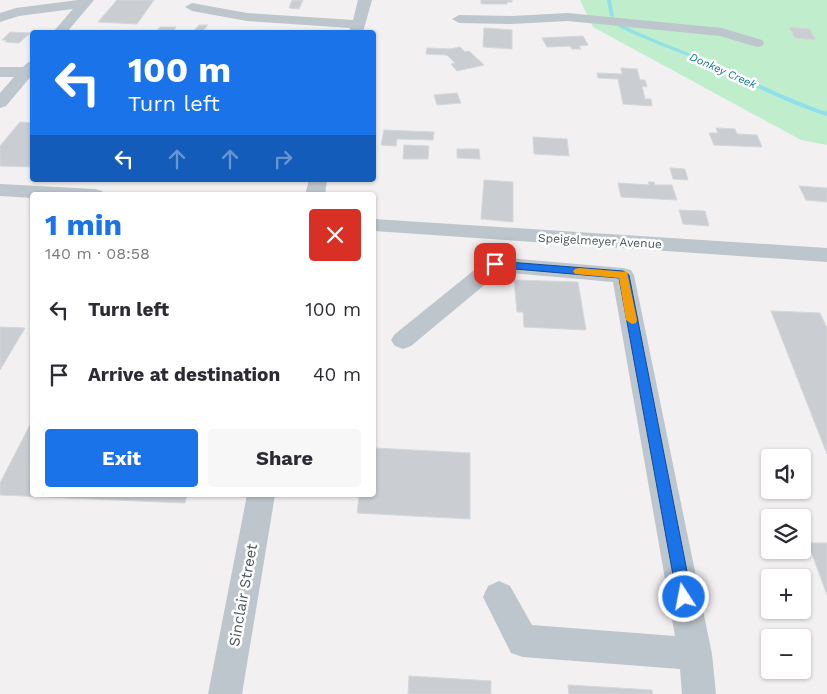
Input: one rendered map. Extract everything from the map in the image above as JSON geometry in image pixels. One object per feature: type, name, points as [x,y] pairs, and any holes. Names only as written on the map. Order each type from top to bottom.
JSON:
[{"type":"street","points":[[192,7],[247,17],[357,28],[365,0]]},
{"type":"street","points":[[0,18],[16,12],[86,1]]},
{"type":"street","points":[[62,30],[86,1]]},
{"type":"street","points":[[459,19],[512,20],[568,17],[722,32],[757,43]]},
{"type":"street","points":[[0,72],[30,69]]},
{"type":"street","points":[[0,103],[30,69]]},
{"type":"street","points":[[0,190],[38,192]]},
{"type":"street","name":"Speigelmeyer Avenue","points":[[376,225],[827,255]]},
{"type":"street","points":[[403,340],[495,264],[623,275],[695,654],[699,694]]},
{"type":"street","name":"Sinclair Street","points":[[226,694],[261,497]]},
{"type":"street","points":[[499,598],[523,641],[695,654]]},
{"type":"green space","points":[[580,0],[827,0],[827,145],[801,140],[593,27]]},
{"type":"building","points":[[117,0],[154,0],[137,24],[98,22]]},
{"type":"building","points":[[292,0],[303,0],[299,9],[289,8]]},
{"type":"building","points":[[481,0],[512,0],[512,2],[507,2],[507,4],[481,4]]},
{"type":"building","points":[[199,25],[208,25],[204,30],[195,30]]},
{"type":"building","points":[[160,27],[176,27],[174,30],[158,30]]},
{"type":"building","points":[[789,27],[810,29],[816,40],[795,38]]},
{"type":"building","points":[[484,28],[512,30],[512,49],[483,47]]},
{"type":"building","points":[[10,32],[30,33],[19,43],[2,40]]},
{"type":"building","points":[[583,36],[588,45],[579,46],[581,49],[572,49],[570,46],[547,47],[542,38]]},
{"type":"building","points":[[460,47],[465,52],[469,51],[484,65],[457,71],[451,64],[455,63],[447,55],[426,54],[427,48],[450,49]]},
{"type":"building","points":[[621,68],[637,69],[640,80],[645,80],[647,87],[642,86],[645,99],[651,99],[652,106],[623,104],[618,79],[598,78],[597,73],[622,74]]},
{"type":"building","points":[[457,93],[461,103],[437,105],[434,95]]},
{"type":"building","points":[[20,122],[30,123],[30,167],[0,166],[0,146]]},
{"type":"building","points":[[716,128],[735,129],[737,134],[757,135],[762,147],[714,145],[709,133],[718,133]]},
{"type":"building","points":[[384,130],[434,132],[433,140],[397,139],[396,146],[381,145]]},
{"type":"building","points":[[533,137],[567,139],[569,156],[534,154]]},
{"type":"building","points":[[404,145],[429,146],[428,159],[403,159]]},
{"type":"building","points":[[457,149],[479,149],[480,159],[457,158]]},
{"type":"building","points":[[670,168],[685,169],[688,180],[673,179]]},
{"type":"building","points":[[484,180],[513,182],[513,222],[481,219]]},
{"type":"building","points":[[648,182],[654,182],[655,185],[672,185],[677,200],[621,197],[618,183],[649,185]]},
{"type":"building","points":[[799,186],[827,188],[827,202],[806,200]]},
{"type":"building","points":[[679,210],[705,211],[709,226],[683,224]]},
{"type":"building","points":[[514,280],[578,282],[586,330],[524,327],[523,312],[517,312]]},
{"type":"building","points":[[771,311],[820,313],[827,328],[827,454]]},
{"type":"building","points":[[0,327],[25,328],[0,370]]},
{"type":"building","points":[[30,425],[30,496],[0,495],[0,483]]},
{"type":"building","points":[[376,448],[470,453],[470,519],[357,513],[359,497],[376,497]]},
{"type":"building","points":[[46,497],[186,497],[185,503]]},
{"type":"building","points":[[811,543],[827,543],[827,595],[811,551]]},
{"type":"building","points":[[409,676],[491,681],[491,694],[408,694]]},
{"type":"building","points":[[568,685],[652,690],[653,694],[569,694]]},
{"type":"waterway","name":"Donkey Creek","points":[[609,0],[612,16]]},
{"type":"waterway","name":"Donkey Creek","points":[[621,26],[783,97],[827,114]]},
{"type":"slow traffic","points":[[579,271],[623,275],[632,320]]},
{"type":"route","points":[[495,264],[623,275],[684,597]]}]
